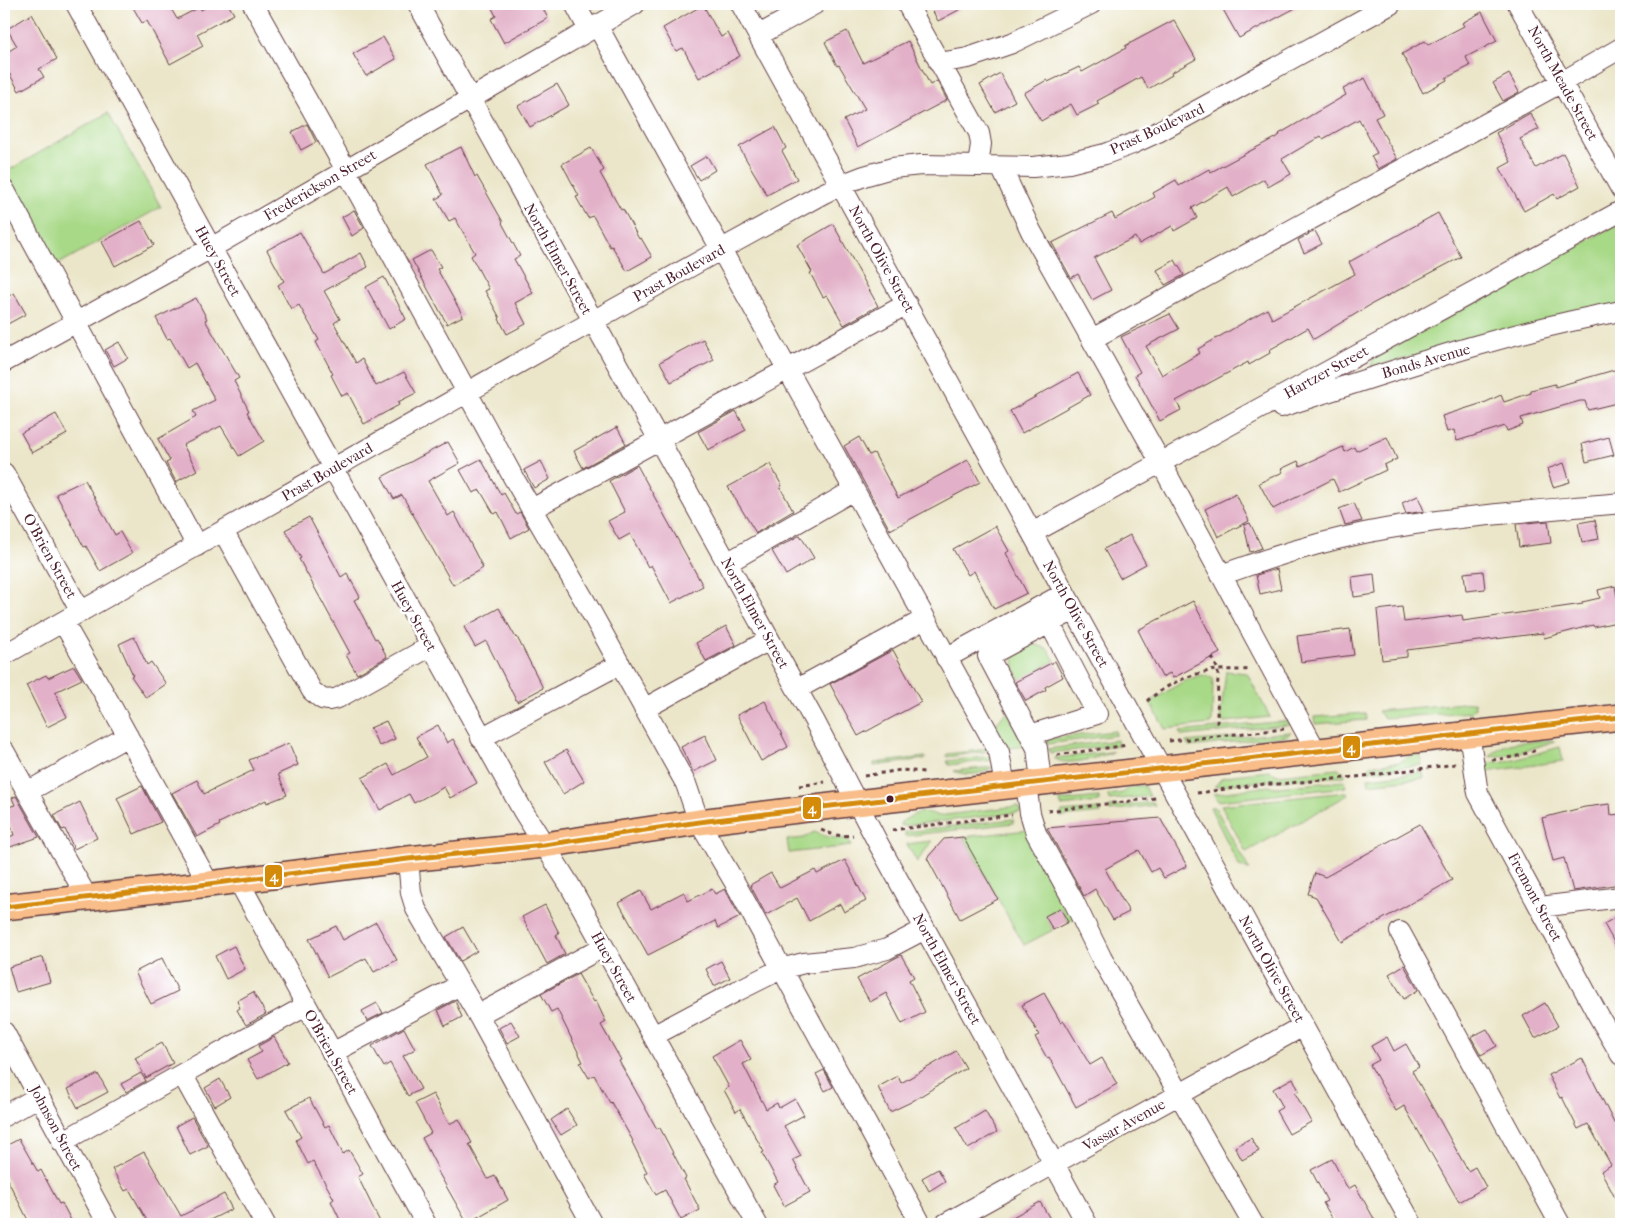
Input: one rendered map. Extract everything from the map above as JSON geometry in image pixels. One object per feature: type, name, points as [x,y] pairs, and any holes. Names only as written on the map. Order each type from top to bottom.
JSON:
[{"type":"main road","points":[[4,907],[408,859],[544,845],[699,822],[856,803],[1621,717]]},
{"type":"street","points":[[253,4],[468,392],[513,478],[620,664],[686,784],[699,822],[735,883],[921,1224]]},
{"type":"street","name":"North Elmer Street","points":[[418,4],[797,689],[856,803],[1087,1224]]},
{"type":"street","points":[[575,4],[593,28],[720,250],[999,752],[1024,784],[1036,833],[1073,900],[1102,959],[1253,1224]]},
{"type":"street","name":"Frederickson Street","points":[[4,362],[211,248],[635,4]]},
{"type":"street","name":"North Olive Street","points":[[742,4],[1412,1224]]},
{"type":"street","points":[[759,35],[815,4]]},
{"type":"street","points":[[907,4],[979,133],[981,144],[978,166]]},
{"type":"street","points":[[939,62],[975,56],[1012,43],[1091,4]]},
{"type":"street","name":"Prast Boulevard","points":[[4,655],[593,321],[841,185],[892,168],[921,165],[1033,167],[1069,163],[1105,154],[1132,144],[1236,90],[1391,4]]},
{"type":"street","name":"North Meade Street","points":[[1518,4],[1621,189]]},
{"type":"street","name":"Huey Street","points":[[83,6],[211,248],[332,469],[522,811],[568,884],[757,1224]]},
{"type":"street","points":[[1092,339],[1621,48]]},
{"type":"street","points":[[1001,167],[1032,231],[1161,463],[1316,751]]},
{"type":"street","points":[[4,188],[197,546]]},
{"type":"street","name":"Hartzer Street","points":[[1032,533],[1621,211]]},
{"type":"street","points":[[532,509],[907,304]]},
{"type":"street","name":"Bonds Avenue","points":[[1234,422],[1404,367],[1512,336],[1621,311]]},
{"type":"street","name":"O'Brien Street","points":[[4,473],[81,612]]},
{"type":"street","points":[[727,563],[854,490]]},
{"type":"street","points":[[1221,575],[1279,554],[1372,532],[1453,519],[1621,503]]},
{"type":"street","points":[[223,531],[292,657],[312,691],[317,696],[329,700],[338,698],[431,646]]},
{"type":"street","points":[[946,658],[1069,602]]},
{"type":"street","points":[[1024,784],[1037,748],[988,656],[1050,622],[1069,602]]},
{"type":"street","points":[[797,689],[925,619]]},
{"type":"street","points":[[63,622],[209,884]]},
{"type":"street","points":[[1030,735],[1097,714],[1050,622]]},
{"type":"street","points":[[644,708],[769,640]]},
{"type":"street","points":[[482,738],[620,664]]},
{"type":"street","name":"Fremont Street","points":[[1469,733],[1478,793],[1621,1055]]},
{"type":"street","points":[[27,792],[128,736]]},
{"type":"street","points":[[4,751],[87,897]]},
{"type":"street","points":[[408,859],[410,893],[416,908],[478,1015],[592,1224]]},
{"type":"street","name":"O'Brien Street","points":[[238,880],[426,1224]]},
{"type":"street","points":[[1540,907],[1621,897]]},
{"type":"street","points":[[653,1036],[781,969],[804,964],[854,958],[887,949],[925,929]]},
{"type":"street","points":[[1400,932],[1560,1224]]},
{"type":"street","points":[[478,1015],[603,947]]},
{"type":"street","points":[[332,1053],[460,985]]},
{"type":"street","points":[[62,1142],[306,1006]]},
{"type":"street","name":"Vassar Avenue","points":[[945,1224],[1303,1026]]},
{"type":"street","name":"Johnson Street","points":[[4,1032],[108,1224]]},
{"type":"street","points":[[182,1074],[265,1224]]},
{"type":"street","points":[[4,1116],[38,1097]]},
{"type":"path","points":[[1212,657],[1218,670],[1216,726]]},
{"type":"path","points":[[1147,701],[1162,689],[1193,676],[1218,670],[1248,670],[1270,666]]},
{"type":"path","points":[[1169,741],[1284,729]]},
{"type":"path","points":[[1487,760],[1514,757],[1541,748]]},
{"type":"path","points":[[1210,791],[1264,784],[1327,780],[1459,764]]},
{"type":"path","points":[[816,829],[845,837],[859,834]]},
{"type":"green space","points":[[108,113],[161,207],[55,266],[4,173]]},
{"type":"green space","points":[[1621,224],[1621,305],[1372,367],[1374,358],[1616,225]]},
{"type":"green space","points":[[1034,644],[1048,649],[1055,661],[1020,680],[1015,670],[1014,657],[1023,648]]},
{"type":"green space","points":[[1226,671],[1247,673],[1270,717],[1224,722],[1220,720]]},
{"type":"green space","points":[[1201,675],[1213,678],[1212,721],[1210,724],[1165,729],[1150,702],[1184,681]]},
{"type":"green space","points":[[1474,702],[1475,707],[1471,712],[1384,718],[1378,711]]},
{"type":"green space","points":[[1007,711],[1025,746],[947,757],[947,754],[980,750],[986,747],[995,725]]},
{"type":"green space","points":[[1365,713],[1366,720],[1315,724],[1314,717]]},
{"type":"green space","points":[[1296,720],[1295,724],[1182,736],[1179,732]]},
{"type":"green space","points":[[1115,731],[1116,735],[1047,744],[1047,739]]},
{"type":"green space","points":[[1291,732],[1286,736],[1189,747],[1186,742]]},
{"type":"green space","points":[[1117,740],[1118,745],[1050,753],[1048,749]]},
{"type":"green space","points":[[1555,741],[1515,754],[1490,757],[1495,751],[1509,744]]},
{"type":"green space","points":[[1560,747],[1563,761],[1486,772],[1487,763],[1514,760]]},
{"type":"green space","points":[[1113,752],[1074,762],[1060,761],[1054,758]]},
{"type":"green space","points":[[1412,754],[1420,754],[1422,765],[1368,771],[1371,765],[1400,762]]},
{"type":"green space","points":[[994,756],[995,760],[949,765],[947,761]]},
{"type":"green space","points":[[925,757],[925,759],[874,766],[874,763]]},
{"type":"green space","points":[[993,767],[984,772],[974,774],[963,774],[954,771]]},
{"type":"green space","points":[[1338,769],[1344,772],[1345,776],[1240,783],[1214,787],[1222,778],[1233,775],[1269,771],[1278,775]]},
{"type":"green space","points":[[1423,772],[1424,778],[1369,784],[1368,778]]},
{"type":"green space","points":[[1345,781],[1346,787],[1218,801],[1214,794],[1268,786],[1277,787]]},
{"type":"green space","points":[[1143,785],[1150,796],[1109,800],[1108,795],[1123,793],[1130,787]]},
{"type":"green space","points":[[1347,792],[1348,795],[1246,852],[1221,805]]},
{"type":"green space","points":[[1099,797],[1099,802],[1061,806],[1060,801]]},
{"type":"green space","points":[[1153,802],[1155,805],[1110,811],[1110,807]]},
{"type":"green space","points":[[1018,806],[1022,812],[902,826],[900,823],[923,812],[938,816]]},
{"type":"green space","points":[[1210,807],[1215,807],[1249,869],[1239,866]]},
{"type":"green space","points":[[1100,809],[1101,813],[1061,817],[1061,812]]},
{"type":"green space","points":[[1013,819],[1014,823],[905,836],[905,832]]},
{"type":"green space","points":[[1028,830],[1076,917],[1068,922],[1060,908],[1046,916],[1053,930],[1024,945],[963,837]]},
{"type":"green space","points":[[814,832],[828,837],[848,839],[851,846],[789,853],[787,840],[804,838]]},
{"type":"green space","points":[[932,841],[917,862],[907,844]]},
{"type":"building","points":[[131,4],[176,4],[170,7],[177,19],[200,7],[201,10],[212,4],[228,4],[234,14],[197,34],[203,46],[170,64],[147,21],[142,23]]},
{"type":"building","points":[[490,4],[540,4],[548,18],[504,43],[491,19],[496,16]]},
{"type":"building","points":[[929,4],[970,4],[938,21]]},
{"type":"building","points":[[1220,4],[1303,4],[1239,38]]},
{"type":"building","points":[[703,5],[721,37],[728,33],[740,56],[699,78],[683,48],[676,51],[663,28]]},
{"type":"building","points":[[1482,12],[1497,41],[1466,57],[1470,66],[1446,78],[1447,80],[1423,93],[1402,54],[1425,41],[1428,45],[1464,26],[1462,23]]},
{"type":"building","points":[[32,14],[57,59],[39,69],[44,77],[19,91],[4,64],[4,54],[17,46],[7,29]]},
{"type":"building","points":[[1174,20],[1196,59],[1148,89],[1141,77],[1097,101],[1099,104],[1077,115],[1071,104],[1041,121],[1024,93],[1047,80],[1048,82],[1079,67],[1082,72]]},
{"type":"building","points":[[847,31],[863,63],[908,41],[930,85],[937,81],[947,100],[858,147],[844,120],[865,109],[839,65],[837,66],[825,42]]},
{"type":"building","points":[[383,37],[396,59],[366,76],[353,54]]},
{"type":"building","points":[[1000,73],[1015,101],[995,112],[980,85]]},
{"type":"building","points":[[1509,74],[1519,92],[1503,101],[1493,83]]},
{"type":"building","points":[[1365,78],[1383,114],[1375,118],[1397,159],[1378,169],[1371,156],[1377,153],[1359,119],[1323,139],[1321,136],[1282,159],[1291,174],[1268,187],[1264,179],[1233,197],[1228,187],[1192,208],[1197,218],[1174,231],[1172,226],[1139,244],[1135,237],[1094,258],[1111,290],[1092,300],[1078,274],[1071,278],[1052,243],[1112,213],[1115,219],[1155,197],[1153,193],[1176,180],[1179,186],[1209,169],[1211,172],[1280,135],[1346,95],[1343,89]]},
{"type":"building","points":[[557,84],[569,105],[530,127],[518,106]]},
{"type":"building","points":[[1530,113],[1539,129],[1520,139],[1536,168],[1563,153],[1580,186],[1557,199],[1554,194],[1524,211],[1500,168],[1511,162],[1496,133]]},
{"type":"building","points":[[307,124],[316,142],[301,150],[292,132]]},
{"type":"building","points":[[775,127],[786,148],[782,151],[797,179],[767,195],[739,147]]},
{"type":"building","points":[[461,147],[475,177],[477,176],[520,256],[514,259],[533,293],[515,303],[526,324],[507,334],[485,291],[489,289],[471,256],[475,253],[455,218],[449,221],[436,199],[443,195],[427,164]]},
{"type":"building","points":[[591,148],[604,170],[600,173],[621,210],[623,209],[639,239],[641,238],[652,257],[627,271],[612,246],[610,247],[593,216],[588,218],[576,197],[579,196],[562,164]]},
{"type":"building","points":[[707,156],[715,170],[699,180],[690,166]]},
{"type":"building","points":[[354,210],[364,228],[352,236],[342,217]]},
{"type":"building","points":[[1438,213],[1461,257],[1372,304],[1314,339],[1308,328],[1269,350],[1270,353],[1249,365],[1248,362],[1176,401],[1181,410],[1160,421],[1135,375],[1140,372],[1121,337],[1170,314],[1179,329],[1146,346],[1162,375],[1200,353],[1198,349],[1267,309],[1272,319],[1355,274],[1349,262]]},
{"type":"building","points":[[141,221],[154,245],[115,266],[102,242]]},
{"type":"building","points":[[833,224],[878,306],[844,325],[827,295],[823,297],[797,245]]},
{"type":"building","points":[[1315,231],[1322,244],[1304,253],[1298,240]]},
{"type":"building","points":[[300,232],[324,274],[361,253],[368,267],[324,291],[340,319],[334,323],[356,363],[362,359],[376,386],[404,372],[416,393],[398,402],[399,405],[364,424],[348,393],[342,396],[316,342],[319,340],[299,305],[291,309],[278,285],[284,281],[267,250]]},
{"type":"building","points":[[431,250],[441,267],[437,269],[463,316],[447,324],[412,260]]},
{"type":"building","points":[[1175,260],[1184,275],[1165,285],[1157,270]]},
{"type":"building","points":[[384,277],[406,319],[389,329],[366,287]]},
{"type":"building","points":[[14,293],[26,314],[4,326],[4,299]]},
{"type":"building","points":[[196,298],[207,319],[205,320],[239,378],[234,381],[249,411],[247,412],[264,441],[239,456],[221,426],[183,445],[197,470],[176,482],[166,463],[170,461],[158,439],[196,417],[193,411],[215,400],[195,363],[187,368],[170,338],[167,339],[156,318]]},
{"type":"building","points":[[703,339],[714,360],[671,382],[660,362]]},
{"type":"building","points":[[119,342],[128,358],[114,366],[105,350]]},
{"type":"building","points":[[1621,368],[1621,402],[1588,410],[1585,401],[1580,401],[1521,418],[1523,425],[1507,431],[1505,426],[1457,441],[1454,430],[1447,432],[1442,416],[1486,402],[1501,395],[1504,402],[1531,393],[1531,390],[1555,384],[1555,387]]},
{"type":"building","points":[[1078,373],[1090,395],[1022,433],[1010,411]]},
{"type":"building","points":[[736,411],[746,430],[708,450],[698,432]]},
{"type":"building","points":[[56,414],[67,434],[32,453],[21,433]]},
{"type":"building","points":[[617,427],[626,444],[583,468],[574,451]]},
{"type":"building","points":[[859,437],[869,455],[874,453],[898,498],[968,460],[980,482],[890,530],[844,446]]},
{"type":"building","points":[[1387,437],[1397,459],[1384,465],[1386,470],[1339,492],[1333,479],[1273,509],[1259,483],[1283,472],[1281,469],[1298,461],[1300,466],[1343,447],[1345,452],[1354,447],[1356,451]]},
{"type":"building","points":[[1609,437],[1614,455],[1586,462],[1582,444]]},
{"type":"building","points":[[448,442],[460,463],[428,481],[448,516],[454,512],[483,568],[453,585],[402,495],[394,499],[382,477]]},
{"type":"building","points":[[481,459],[501,495],[504,493],[516,514],[520,512],[529,528],[511,538],[498,512],[494,514],[480,490],[473,493],[460,470]]},
{"type":"building","points":[[541,461],[550,479],[534,488],[524,470]]},
{"type":"building","points":[[1564,463],[1570,482],[1553,487],[1547,469]]},
{"type":"building","points":[[770,464],[793,511],[756,533],[728,487]]},
{"type":"building","points":[[637,465],[703,586],[671,603],[651,565],[648,567],[630,534],[619,540],[608,521],[625,512],[609,481]]},
{"type":"building","points":[[85,480],[115,535],[120,532],[132,553],[100,571],[86,546],[84,547],[56,494]]},
{"type":"building","points":[[1236,494],[1249,521],[1218,537],[1205,509]]},
{"type":"building","points":[[1418,496],[1424,511],[1406,514],[1402,503]]},
{"type":"building","points":[[1354,503],[1362,521],[1345,525],[1339,509]]},
{"type":"building","points":[[309,517],[341,577],[347,573],[360,597],[354,600],[387,657],[357,674],[346,655],[350,653],[285,530]]},
{"type":"building","points":[[1595,520],[1599,539],[1582,542],[1578,523]]},
{"type":"building","points":[[1548,521],[1551,543],[1519,547],[1516,524]]},
{"type":"building","points":[[1250,523],[1262,548],[1250,552],[1244,525]]},
{"type":"building","points":[[995,526],[1009,551],[1006,553],[1027,593],[994,609],[974,571],[968,575],[953,549]]},
{"type":"building","points":[[800,535],[814,558],[786,575],[772,551]]},
{"type":"building","points":[[1130,535],[1146,564],[1120,578],[1104,549]]},
{"type":"building","points":[[1277,569],[1281,589],[1260,594],[1256,575]]},
{"type":"building","points":[[1483,571],[1485,589],[1466,591],[1464,573]]},
{"type":"building","points":[[1374,574],[1376,594],[1354,597],[1352,577]]},
{"type":"building","points":[[1615,586],[1617,597],[1621,596],[1621,621],[1594,627],[1593,625],[1544,638],[1543,633],[1407,650],[1407,657],[1382,660],[1377,610],[1402,607],[1404,622],[1462,615],[1463,621],[1583,604],[1582,602],[1600,598],[1598,590]]},
{"type":"building","points":[[1193,601],[1220,653],[1173,678],[1170,673],[1162,677],[1138,630]]},
{"type":"building","points":[[499,608],[517,637],[543,688],[517,702],[486,641],[475,647],[464,627]]},
{"type":"building","points":[[726,626],[736,645],[706,661],[696,643]]},
{"type":"building","points":[[1350,629],[1354,655],[1301,662],[1297,636]]},
{"type":"building","points":[[134,637],[147,665],[151,662],[166,684],[146,698],[131,676],[133,675],[119,644]]},
{"type":"building","points":[[893,650],[921,702],[858,736],[830,684]]},
{"type":"building","points":[[1055,661],[1063,677],[1045,687],[1046,690],[1026,701],[1015,682]]},
{"type":"building","points":[[74,666],[82,679],[55,692],[67,717],[47,727],[26,685],[46,675],[48,678]]},
{"type":"building","points":[[765,701],[788,747],[761,761],[737,715]]},
{"type":"building","points":[[386,721],[395,739],[379,746],[370,728]]},
{"type":"building","points":[[438,725],[447,743],[453,739],[477,783],[450,798],[444,787],[414,803],[409,794],[380,810],[362,778],[388,764],[394,775],[427,757],[416,737]]},
{"type":"building","points":[[705,735],[717,760],[693,772],[681,747]]},
{"type":"building","points":[[289,743],[298,765],[278,774],[287,795],[267,803],[266,800],[219,823],[220,825],[197,837],[172,793],[197,780],[204,794],[254,770],[249,760]]},
{"type":"building","points":[[566,750],[584,781],[563,794],[545,762]]},
{"type":"building","points":[[142,786],[161,822],[134,834],[117,798]]},
{"type":"building","points":[[16,796],[39,837],[10,847],[7,838],[14,835],[5,808],[15,805],[12,798]]},
{"type":"building","points":[[80,802],[97,838],[74,849],[65,829],[62,830],[54,815]]},
{"type":"building","points":[[1610,804],[1611,815],[1621,814],[1621,884],[1573,891],[1564,858],[1553,861],[1542,818],[1585,807]]},
{"type":"building","points":[[1160,818],[1187,866],[1164,878],[1158,868],[1151,872],[1139,850],[1105,869],[1129,912],[1113,920],[1095,889],[1084,896],[1047,828]]},
{"type":"building","points":[[1420,824],[1452,880],[1342,942],[1316,897],[1308,894],[1315,873],[1325,877]]},
{"type":"building","points":[[963,837],[998,899],[960,919],[927,858],[944,839]]},
{"type":"building","points":[[845,860],[866,901],[844,912],[840,904],[809,921],[797,898],[766,915],[750,885],[771,873],[780,888],[815,870],[817,874]]},
{"type":"building","points":[[712,889],[715,894],[725,889],[740,917],[718,928],[715,921],[648,955],[619,903],[641,891],[651,909],[684,892],[688,901]]},
{"type":"building","points":[[545,905],[559,933],[556,935],[565,954],[547,964],[522,917]]},
{"type":"building","points":[[1060,908],[1068,922],[1053,930],[1045,916]]},
{"type":"building","points":[[1621,914],[1621,955],[1604,924]]},
{"type":"building","points":[[376,922],[397,960],[374,972],[366,958],[328,977],[309,939],[336,926],[343,940]]},
{"type":"building","points":[[463,927],[477,951],[460,961],[446,937]]},
{"type":"building","points":[[234,946],[245,969],[226,979],[215,956]]},
{"type":"building","points":[[901,955],[914,977],[909,980],[925,1012],[902,1024],[886,993],[870,1002],[857,979]]},
{"type":"building","points":[[43,957],[50,982],[16,992],[9,967]]},
{"type":"building","points":[[162,958],[178,991],[151,1004],[135,972]]},
{"type":"building","points":[[721,961],[730,978],[714,986],[706,969]]},
{"type":"building","points":[[1404,965],[1418,990],[1404,999],[1389,974]]},
{"type":"building","points":[[578,974],[594,1002],[596,1001],[606,1022],[601,1025],[657,1129],[660,1128],[700,1210],[681,1220],[665,1190],[656,1195],[644,1174],[647,1172],[633,1141],[611,1102],[594,1075],[589,1078],[580,1063],[583,1062],[557,1009],[551,1012],[541,994]]},
{"type":"building","points":[[253,992],[266,1014],[246,1025],[237,1010],[240,1008],[237,1001]]},
{"type":"building","points":[[1044,993],[1061,1023],[1064,1021],[1090,1065],[1102,1058],[1117,1084],[1076,1107],[1049,1057],[1047,1058],[1035,1037],[1039,1035],[1022,1005]]},
{"type":"building","points":[[455,1001],[462,1017],[445,1026],[438,1010]]},
{"type":"building","points":[[377,1003],[383,1013],[367,1021],[362,1011]]},
{"type":"building","points":[[1545,1003],[1558,1026],[1535,1038],[1523,1016]]},
{"type":"building","points":[[511,1021],[520,1036],[507,1043],[499,1028]]},
{"type":"building","points":[[404,1028],[415,1049],[403,1056],[421,1089],[408,1096],[390,1063],[384,1067],[372,1046]]},
{"type":"building","points":[[1487,1029],[1497,1046],[1481,1055],[1471,1037]]},
{"type":"building","points":[[274,1037],[288,1062],[258,1079],[247,1060],[262,1052],[258,1046]]},
{"type":"building","points":[[1387,1037],[1394,1051],[1406,1044],[1419,1067],[1412,1071],[1468,1171],[1475,1167],[1486,1187],[1459,1202],[1404,1106],[1396,1111],[1370,1065],[1379,1060],[1371,1046]]},
{"type":"building","points":[[740,1040],[751,1060],[743,1064],[766,1109],[777,1103],[779,1108],[795,1099],[804,1115],[784,1126],[801,1156],[793,1160],[810,1192],[784,1206],[773,1185],[778,1182],[762,1153],[764,1152],[740,1109],[736,1112],[724,1090],[729,1087],[712,1056]]},
{"type":"building","points":[[162,1043],[173,1063],[146,1078],[135,1058]]},
{"type":"building","points":[[956,1051],[966,1068],[911,1102],[890,1112],[878,1087],[898,1076],[901,1083]]},
{"type":"building","points":[[1582,1058],[1614,1123],[1621,1119],[1621,1209],[1601,1171],[1611,1165],[1588,1124],[1578,1129],[1562,1097],[1560,1098],[1548,1075]]},
{"type":"building","points":[[824,1070],[833,1087],[825,1091],[816,1074]]},
{"type":"building","points":[[141,1073],[146,1081],[126,1092],[121,1084]]},
{"type":"building","points":[[98,1074],[108,1092],[78,1108],[68,1089]]},
{"type":"building","points":[[1293,1078],[1299,1091],[1295,1093],[1311,1122],[1289,1134],[1276,1111],[1283,1107],[1273,1089]]},
{"type":"building","points":[[220,1079],[230,1097],[215,1106],[205,1088]]},
{"type":"building","points":[[433,1094],[449,1124],[459,1119],[472,1143],[469,1144],[488,1179],[495,1176],[508,1200],[467,1223],[437,1170],[422,1138],[431,1133],[415,1103]]},
{"type":"building","points":[[309,1098],[325,1127],[329,1125],[343,1154],[349,1150],[363,1174],[358,1177],[381,1224],[342,1224],[331,1201],[334,1199],[313,1161],[308,1164],[296,1140],[301,1137],[286,1110]]},
{"type":"building","points":[[567,1109],[577,1125],[561,1135],[551,1120]]},
{"type":"building","points":[[985,1111],[997,1132],[968,1149],[956,1128]]},
{"type":"building","points":[[192,1117],[208,1146],[190,1155],[176,1126]]},
{"type":"building","points":[[1251,1138],[1259,1151],[1242,1160],[1235,1147]]},
{"type":"building","points":[[19,1139],[38,1172],[41,1170],[59,1204],[62,1203],[73,1224],[30,1224],[4,1173],[4,1147]]},
{"type":"building","points":[[144,1152],[181,1216],[224,1194],[232,1209],[202,1224],[149,1224],[129,1189],[125,1191],[112,1169]]},
{"type":"building","points":[[1332,1159],[1348,1189],[1355,1185],[1377,1224],[1336,1224],[1323,1203],[1327,1201],[1311,1170]]},
{"type":"building","points":[[938,1169],[945,1181],[929,1191],[922,1178]]},
{"type":"building","points":[[1040,1202],[1053,1224],[1000,1224]]},
{"type":"transit line","name":"4","points":[[4,907],[408,859],[544,845],[699,822],[856,803],[1621,717]]}]
